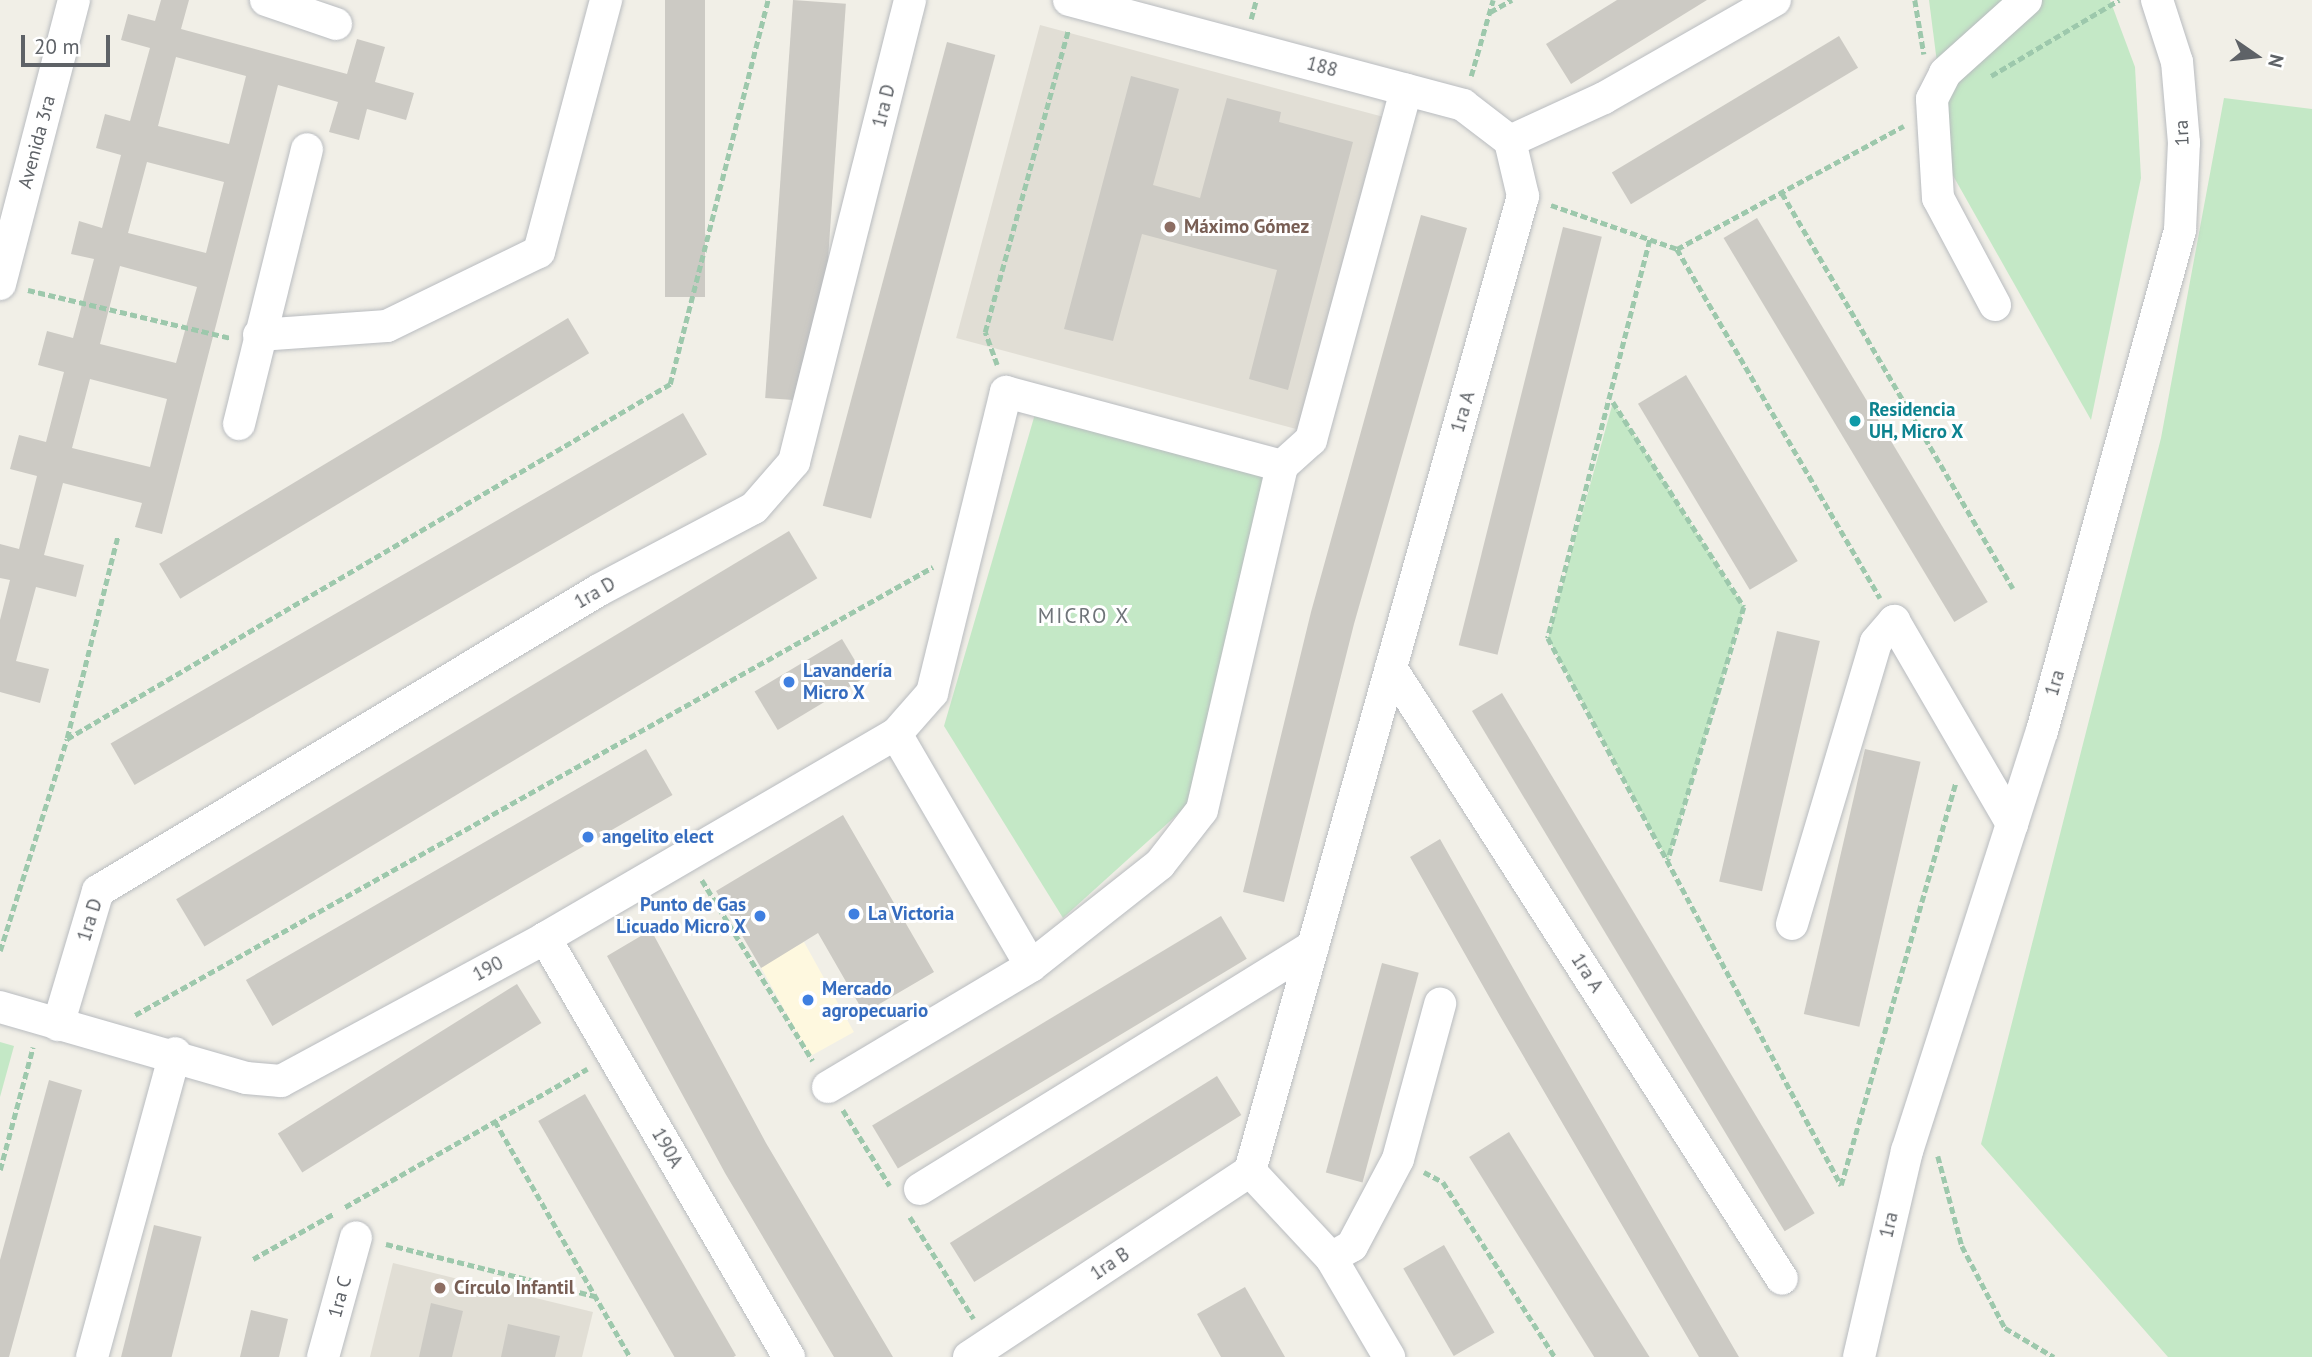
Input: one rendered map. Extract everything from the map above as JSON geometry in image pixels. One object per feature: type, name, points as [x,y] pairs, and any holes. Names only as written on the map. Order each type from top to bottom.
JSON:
[{"type":"street","name":"Avenida 3ra","points":[[0,283],[74,0]]},
{"type":"street","points":[[266,0],[336,24]]},
{"type":"street","points":[[259,334],[387,326],[539,252],[606,0]]},
{"type":"street","name":"1ra D","points":[[50,1022],[98,891],[599,590],[754,508],[794,462],[910,0]]},
{"type":"street","points":[[1524,196],[1510,141],[1604,98],[1775,0]]},
{"type":"street","points":[[1995,305],[1938,198],[1934,98],[2026,0]]},
{"type":"street","name":"1ra","points":[[1858,1357],[1923,1101],[2012,824],[2180,230],[2184,143],[2177,62],[2157,0]]},
{"type":"street","name":"188","points":[[1072,1],[1463,105],[1510,141]]},
{"type":"street","points":[[828,1087],[1031,966],[1160,864],[1202,810],[1282,466],[1311,440],[1406,90]]},
{"type":"street","points":[[239,424],[259,334],[307,149]]},
{"type":"street","name":"1ra A","points":[[1250,1171],[1524,196]]},
{"type":"street","points":[[970,546],[1006,392],[1282,466]]},
{"type":"street","name":"190","points":[[0,1007],[175,1053],[246,1078],[281,1081],[545,938],[896,734],[932,693],[970,546]]},
{"type":"street","points":[[1792,924],[1876,642],[1894,621],[2012,824]]},
{"type":"street","name":"1ra A","points":[[1391,668],[1782,1279]]},
{"type":"street","points":[[896,734],[1031,966]]},
{"type":"street","name":"190A","points":[[545,938],[789,1357]]},
{"type":"street","points":[[920,1189],[1313,946]]},
{"type":"street","points":[[1331,1258],[1352,1246],[1398,1159],[1440,1004]]},
{"type":"street","points":[[92,1357],[175,1053]]},
{"type":"street","points":[[1250,1171],[1331,1258],[1388,1357]]},
{"type":"street","name":"1ra B","points":[[969,1357],[1250,1171]]},
{"type":"street","name":"1ra C","points":[[323,1357],[356,1237]]},
{"type":"path","points":[[66,738],[670,384],[768,0]]},
{"type":"path","points":[[1463,105],[1493,0]]},
{"type":"path","points":[[1490,12],[1513,0]]},
{"type":"path","points":[[1677,249],[1782,192],[1934,98],[1922,50],[1915,0]]},
{"type":"path","points":[[1978,84],[2119,0]]},
{"type":"path","points":[[1006,392],[985,332],[1072,1]]},
{"type":"path","points":[[1782,192],[2013,589]]},
{"type":"path","points":[[1524,196],[1677,249],[1894,621]]},
{"type":"path","points":[[1650,240],[1548,638],[1841,1185],[1966,745]]},
{"type":"path","points":[[0,283],[237,339],[259,334]]},
{"type":"path","points":[[1613,402],[1744,607],[1668,861]]},
{"type":"path","points":[[0,951],[66,738],[118,535]]},
{"type":"path","points":[[101,1035],[970,546]]},
{"type":"path","points":[[0,1170],[50,1022]]},
{"type":"path","points":[[253,1259],[613,1055]]},
{"type":"path","points":[[1923,1101],[1962,1246],[2005,1328],[2054,1357]]},
{"type":"path","points":[[495,1121],[630,1357]]},
{"type":"path","points":[[1398,1159],[1443,1182],[1555,1357]]},
{"type":"path","points":[[313,1226],[595,1296]]},
{"type":"shaded area","name":"Máximo Gómez","points":[[1040,25],[1382,117],[1298,430],[956,338]]},
{"type":"shaded area","name":"Mercado agropecuario","points":[[804,942],[854,1032],[810,1056],[760,966]]},
{"type":"shaded area","name":"Círculo Infantil","points":[[393,1263],[593,1312],[582,1357],[370,1357]]},
{"type":"green space","points":[[1929,0],[2110,0],[2135,67],[2141,178],[2091,420],[1951,172]]},
{"type":"green space","points":[[2224,98],[2312,109],[2312,1357],[2168,1357],[1981,1144],[2161,438]]},
{"type":"green space","points":[[1613,402],[1744,607],[1668,861],[1548,638]]},
{"type":"green space","points":[[1035,414],[1265,476],[1189,804],[1063,918],[944,726]]},
{"type":"green space","points":[[0,1042],[14,1046],[0,1097]]},
{"type":"building","points":[[161,0],[189,0],[181,29],[347,74],[357,39],[385,47],[375,82],[414,93],[406,120],[367,109],[359,140],[329,132],[338,102],[278,85],[162,534],[135,527],[142,503],[63,483],[44,555],[84,565],[76,597],[36,587],[16,661],[49,669],[40,703],[0,692],[0,620],[10,580],[0,578],[0,544],[19,549],[37,476],[10,469],[19,435],[46,442],[64,372],[38,365],[47,331],[73,338],[94,259],[71,254],[79,221],[102,228],[121,155],[96,148],[105,114],[130,121],[150,48],[121,40],[128,14],[155,21]],"holes":[[[176,57],[246,76],[229,144],[158,126]],[[147,162],[224,182],[206,253],[128,233]],[[120,266],[197,287],[176,363],[100,344]],[[90,379],[167,399],[150,467],[72,448]]]},
{"type":"building","points":[[665,0],[705,0],[705,297],[665,297]]},
{"type":"building","points":[[793,0],[846,4],[818,402],[765,398]]},
{"type":"building","points":[[1617,0],[1707,0],[1571,84],[1546,44]]},
{"type":"building","points":[[1839,36],[1858,68],[1631,204],[1612,172]]},
{"type":"building","points":[[947,42],[995,55],[871,519],[823,506]]},
{"type":"building","points":[[1131,76],[1179,89],[1153,185],[1200,198],[1227,98],[1281,112],[1279,122],[1353,142],[1288,390],[1249,379],[1277,270],[1142,234],[1113,341],[1064,329]]},
{"type":"building","points":[[1421,215],[1467,228],[1354,624],[1284,902],[1243,892],[1311,612]]},
{"type":"building","name":"Residencia UH, Micro X","points":[[1757,218],[1988,602],[1954,622],[1724,238]]},
{"type":"building","points":[[1563,227],[1602,237],[1498,655],[1459,645]]},
{"type":"building","points":[[568,318],[589,353],[180,599],[159,564]]},
{"type":"building","points":[[1686,375],[1798,561],[1750,590],[1638,404]]},
{"type":"building","points":[[683,413],[707,455],[135,785],[111,744]]},
{"type":"building","points":[[789,531],[817,578],[204,946],[176,899]]},
{"type":"building","points":[[1777,631],[1820,641],[1762,891],[1719,881]]},
{"type":"building","points":[[842,639],[865,678],[778,730],[755,692]]},
{"type":"building","points":[[1502,693],[1815,1213],[1785,1231],[1472,711]]},
{"type":"building","points":[[646,749],[672,795],[272,1026],[246,980]]},
{"type":"building","points":[[1865,749],[1921,762],[1859,1027],[1804,1014]]},
{"type":"building","name":"La Victoria","points":[[843,815],[934,972],[864,1013],[818,933],[761,968],[716,891]]},
{"type":"building","points":[[1440,839],[1739,1357],[1699,1357],[1500,1016],[1410,857]]},
{"type":"building","points":[[1221,916],[1247,959],[898,1168],[872,1126]]},
{"type":"building","points":[[651,930],[766,1143],[893,1357],[834,1357],[725,1173],[607,956]]},
{"type":"building","points":[[1382,963],[1419,973],[1363,1182],[1326,1173]]},
{"type":"building","points":[[517,984],[541,1023],[302,1172],[278,1133]]},
{"type":"building","points":[[1217,1076],[1241,1115],[974,1282],[950,1243]]},
{"type":"building","points":[[49,1080],[82,1090],[9,1357],[0,1357],[0,1260]]},
{"type":"building","points":[[585,1094],[736,1356],[674,1357],[538,1121]]},
{"type":"building","points":[[1509,1132],[1650,1357],[1594,1357],[1469,1157]]},
{"type":"building","points":[[154,1225],[202,1237],[172,1357],[121,1357]]},
{"type":"building","points":[[1444,1245],[1494,1332],[1454,1356],[1403,1268]]},
{"type":"building","points":[[1245,1287],[1285,1357],[1221,1357],[1197,1314]]},
{"type":"building","points":[[431,1303],[463,1311],[452,1357],[419,1357]]},
{"type":"building","points":[[251,1310],[288,1319],[279,1357],[240,1357]]},
{"type":"building","points":[[508,1324],[560,1336],[555,1357],[501,1357]]},
{"type":"place","name":"Máximo Gómez","points":[[1170,227]]},
{"type":"place","name":"Residencia UH, Micro X","points":[[1855,421]]},
{"type":"place","name":"Lavandería Micro X","points":[[789,682]]},
{"type":"place","name":"angelito elect","points":[[588,837]]},
{"type":"place","name":"La Victoria","points":[[854,914]]},
{"type":"place","name":"Punto de Gas Licuado Micro X","points":[[760,916]]},
{"type":"place","name":"Mercado agropecuario","points":[[808,1000]]},
{"type":"place","name":"Círculo Infantil","points":[[440,1288]]},
{"type":"district","name":"MICRO X","points":[[1084,616]]}]
